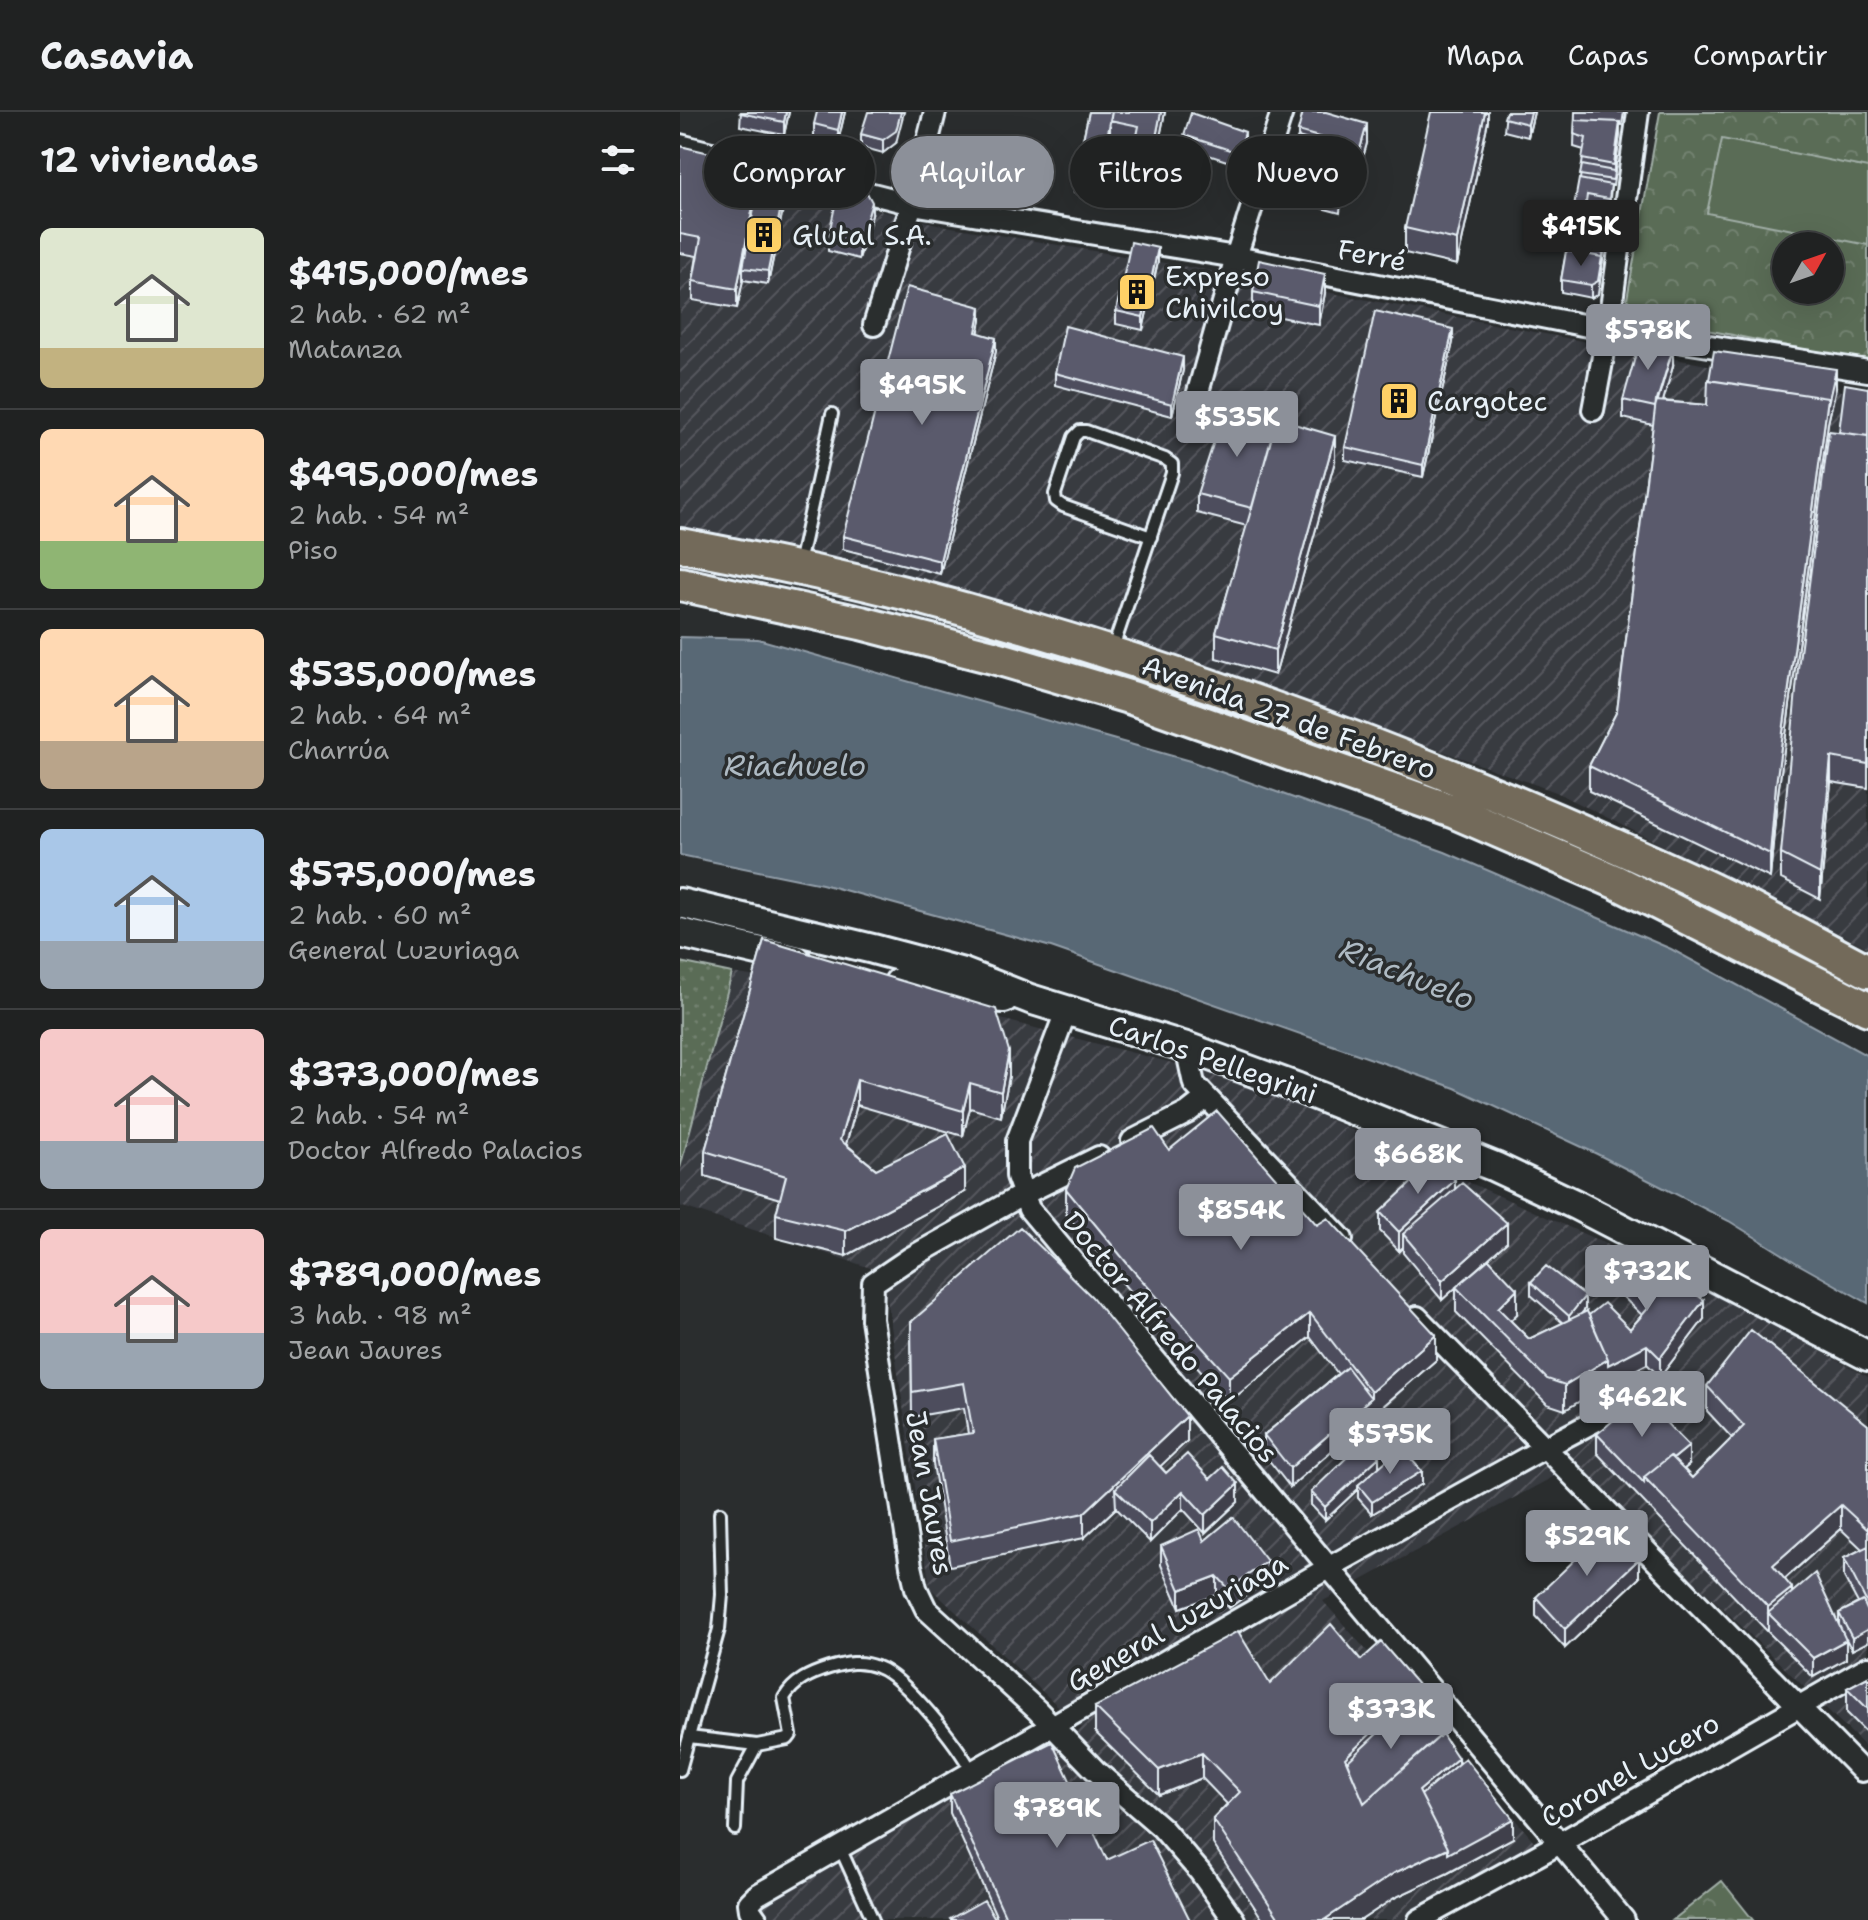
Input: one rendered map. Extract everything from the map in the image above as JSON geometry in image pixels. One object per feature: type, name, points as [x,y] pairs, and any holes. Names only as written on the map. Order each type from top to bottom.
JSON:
[{"type":"main road","name":"Avenida 27 de Febrero","points":[[680,545],[904,593],[1112,653],[1321,726],[1497,794],[1707,887],[1868,971]]},
{"type":"main road","name":"Avenida 27 de Febrero","points":[[680,584],[861,623],[1119,694],[1455,812],[1616,882],[1864,998]]},
{"type":"main road","name":"Carlos Pellegrini","points":[[680,903],[963,973],[1030,999],[1186,1047],[1298,1088],[1495,1167],[1576,1205],[1868,1356]]},
{"type":"main road","points":[[680,933],[815,965]]},
{"type":"main road","name":"Carlos Pellegrini","points":[[876,979],[958,995],[1030,999]]},
{"type":"street","points":[[929,136],[935,112]]},
{"type":"street","points":[[1193,410],[1236,257],[1282,112]]},
{"type":"street","points":[[1593,410],[1608,330],[1638,112]]},
{"type":"street","name":"Ferré","points":[[680,145],[891,199]]},
{"type":"street","points":[[874,325],[911,208]]},
{"type":"street","name":"Ferré","points":[[936,208],[1236,257],[1608,330],[1868,371]]},
{"type":"street","name":"Doctor Alfredo Palacios","points":[[1067,1009],[1017,1141],[1017,1176],[1022,1195],[1043,1229],[1624,1920]]},
{"type":"street","points":[[1186,1047],[1194,1084],[1358,1256]]},
{"type":"street","points":[[1022,1195],[1187,1113],[1206,1098]]},
{"type":"street","name":"Jean Jaures","points":[[1022,1195],[910,1258],[873,1283],[872,1319],[916,1588],[926,1609],[943,1627],[1180,1847],[1234,1920]]},
{"type":"street","points":[[1402,1301],[1862,1771]]},
{"type":"street","name":"General Luzuriaga","points":[[757,1920],[749,1903],[757,1895],[1328,1568],[1656,1389]]},
{"type":"street","name":"Coronel Lucero","points":[[1419,1920],[1868,1667]]},
{"type":"lane","points":[[798,569],[832,414]]},
{"type":"lane","points":[[1112,653],[1151,537],[1172,473],[1172,464],[1080,431],[1074,437],[1055,494],[1056,501],[1151,537]]},
{"type":"lane","points":[[680,1770],[719,1629],[722,1595],[720,1513]]},
{"type":"lane","points":[[689,1737],[757,1745],[788,1739],[791,1735],[784,1698],[791,1687],[813,1673],[857,1662],[879,1667],[892,1675],[951,1737],[972,1772]]},
{"type":"lane","points":[[735,1829],[737,1782],[757,1745]]},
{"type":"lane","points":[[840,1848],[873,1920]]},
{"type":"shaded area","points":[[680,165],[704,171],[704,208],[868,208],[946,226],[1259,279],[1868,396],[1868,948],[1556,792],[1161,650],[806,553],[680,528]]},
{"type":"shaded area","points":[[732,973],[985,1015],[1243,1081],[1702,1287],[1868,1377],[1868,1749],[1575,1465],[1323,1601],[1541,1849],[1425,1920],[769,1920],[755,1900],[1082,1728],[930,1588],[883,1272],[680,1206],[680,1168]]},
{"type":"green space","points":[[1660,112],[1868,112],[1868,362],[1641,317],[1627,299]]},
{"type":"green space","points":[[1722,139],[1868,168],[1868,245],[1844,240],[1844,232],[1803,232],[1707,213]]},
{"type":"green space","points":[[680,962],[732,973],[680,1168]]},
{"type":"green space","points":[[1722,1881],[1753,1920],[1673,1920]]},
{"type":"water","name":"Riachuelo","points":[[680,637],[758,639],[1190,761],[1445,852],[1671,949],[1868,1056],[1868,1303],[1729,1221],[1597,1154],[1455,1088],[1051,947],[822,884],[680,855]]},
{"type":"building","points":[[741,112],[786,112],[784,122]]},
{"type":"building","points":[[817,112],[842,112],[838,130],[814,124]]},
{"type":"building","points":[[868,112],[901,112],[896,131],[883,140],[861,134]]},
{"type":"building","points":[[1089,112],[1112,112],[1107,136],[1084,136]]},
{"type":"building","points":[[1112,112],[1161,112],[1156,136],[1137,136],[1139,126],[1110,120]]},
{"type":"building","points":[[1303,112],[1326,112],[1367,124],[1364,136],[1315,136],[1298,131]]},
{"type":"building","points":[[1431,112],[1485,112],[1457,240],[1405,228]]},
{"type":"building","points":[[1506,112],[1531,112],[1528,124],[1504,118]]},
{"type":"building","points":[[1191,113],[1245,132],[1244,136],[1227,136],[1227,149],[1211,144],[1211,136],[1184,135]]},
{"type":"building","points":[[1575,120],[1620,122],[1614,165],[1582,159],[1586,138],[1574,134]]},
{"type":"building","points":[[680,146],[704,152],[704,208],[753,208],[737,289],[693,281],[701,238],[680,234]]},
{"type":"building","points":[[1582,165],[1614,171],[1613,180],[1580,175]]},
{"type":"building","points":[[1579,179],[1611,185],[1609,199],[1587,195],[1585,210],[1607,215],[1603,247],[1568,240]]},
{"type":"building","points":[[754,208],[781,208],[768,271],[743,268]]},
{"type":"building","points":[[835,208],[870,208],[859,246],[828,238]]},
{"type":"building","name":"Expreso Chivilcoy","points":[[1131,242],[1158,248],[1143,317],[1116,311]]},
{"type":"building","points":[[1568,247],[1603,253],[1602,263],[1602,257],[1567,251]]},
{"type":"building","points":[[1566,251],[1602,257],[1598,281],[1591,285],[1561,280]]},
{"type":"building","points":[[1259,260],[1325,274],[1319,306],[1253,292]]},
{"type":"building","points":[[907,287],[981,307],[976,332],[996,338],[940,561],[843,536]]},
{"type":"building","name":"Cargotec","points":[[1375,311],[1453,329],[1423,465],[1345,447]]},
{"type":"building","points":[[1065,326],[1183,357],[1172,404],[1055,373]]},
{"type":"building","points":[[1641,336],[1673,348],[1655,407],[1623,400]]},
{"type":"building","points":[[1714,351],[1836,369],[1828,404],[1828,398],[1709,380]]},
{"type":"building","points":[[1708,380],[1828,398],[1776,784],[1770,854],[1589,766],[1617,711],[1656,401],[1707,405]]},
{"type":"building","points":[[1845,384],[1868,388],[1868,436],[1839,432]]},
{"type":"building","points":[[1224,410],[1275,424],[1252,508],[1197,494]]},
{"type":"building","points":[[1277,419],[1335,436],[1275,650],[1216,633]]},
{"type":"building","points":[[1829,431],[1868,436],[1868,764],[1831,757],[1820,874],[1781,854],[1798,668]]},
{"type":"building","points":[[764,940],[996,1009],[1009,1051],[1001,1092],[970,1083],[963,1111],[857,1080],[840,1140],[876,1169],[948,1134],[965,1168],[846,1231],[776,1214],[786,1176],[705,1151]]},
{"type":"building","points":[[1217,1111],[1317,1225],[1328,1218],[1436,1335],[1371,1392],[1310,1313],[1229,1377],[1131,1268],[1066,1189],[1075,1168],[1154,1128],[1169,1150]]},
{"type":"building","points":[[1436,1160],[1455,1180],[1399,1232],[1380,1212]]},
{"type":"building","points":[[1462,1183],[1507,1223],[1442,1281],[1403,1234]]},
{"type":"building","points":[[1020,1227],[1092,1297],[1187,1416],[1084,1513],[950,1541],[933,1439],[973,1433],[964,1383],[912,1392],[911,1322]]},
{"type":"building","points":[[1639,1254],[1704,1300],[1660,1358],[1647,1345],[1608,1365],[1589,1315],[1604,1303],[1630,1329],[1651,1305],[1619,1274]]},
{"type":"building","points":[[1489,1259],[1517,1289],[1498,1308],[1529,1339],[1587,1311],[1608,1359],[1565,1385],[1547,1379],[1456,1287]]},
{"type":"building","points":[[1546,1266],[1585,1296],[1569,1316],[1531,1282]]},
{"type":"building","points":[[1751,1330],[1868,1425],[1868,1530],[1841,1505],[1773,1565],[1792,1588],[1768,1607],[1644,1477],[1670,1456],[1692,1478],[1744,1426],[1707,1386]]},
{"type":"building","points":[[1347,1367],[1371,1398],[1290,1468],[1264,1435]]},
{"type":"building","points":[[1641,1397],[1689,1446],[1673,1459],[1670,1456],[1644,1477],[1644,1483],[1597,1434]]},
{"type":"building","points":[[1365,1440],[1379,1457],[1325,1507],[1311,1492]]},
{"type":"building","points":[[1401,1448],[1422,1471],[1372,1502],[1358,1485]]},
{"type":"building","points":[[1187,1454],[1210,1479],[1223,1467],[1238,1484],[1205,1515],[1183,1491],[1150,1523],[1115,1489],[1149,1455],[1166,1473]]},
{"type":"building","points":[[1233,1517],[1267,1561],[1229,1589],[1217,1576],[1180,1590],[1161,1546],[1199,1529],[1204,1541]]},
{"type":"building","points":[[1609,1527],[1639,1559],[1565,1629],[1536,1597]]},
{"type":"building","points":[[1868,1546],[1868,1605],[1844,1558]]},
{"type":"building","points":[[1815,1573],[1846,1640],[1813,1658],[1768,1613]]},
{"type":"building","points":[[1863,1601],[1868,1612],[1868,1629],[1852,1638],[1839,1613]]},
{"type":"building","points":[[1331,1624],[1361,1660],[1381,1642],[1420,1687],[1345,1758],[1364,1803],[1442,1734],[1458,1758],[1419,1791],[1448,1848],[1394,1873],[1324,1920],[1280,1920],[1213,1819],[1240,1792],[1202,1753],[1159,1770],[1095,1707],[1238,1631],[1270,1684]]},
{"type":"building","points":[[1868,1677],[1868,1709],[1847,1688]]},
{"type":"building","points":[[1412,1701],[1439,1737],[1364,1803],[1347,1762]]},
{"type":"building","points":[[1052,1742],[1107,1860],[1150,1840],[1190,1920],[1007,1920],[950,1794]]},
{"type":"building","points":[[1465,1758],[1513,1819],[1448,1854],[1448,1848],[1421,1795]]},
{"type":"building","points":[[984,1900],[996,1920],[950,1919]]},
{"type":"place","name":"Glutal S.A.","points":[[764,235]]},
{"type":"place","name":"Expreso Chivilcoy","points":[[1137,292]]},
{"type":"place","name":"Cargotec","points":[[1399,401]]}]
